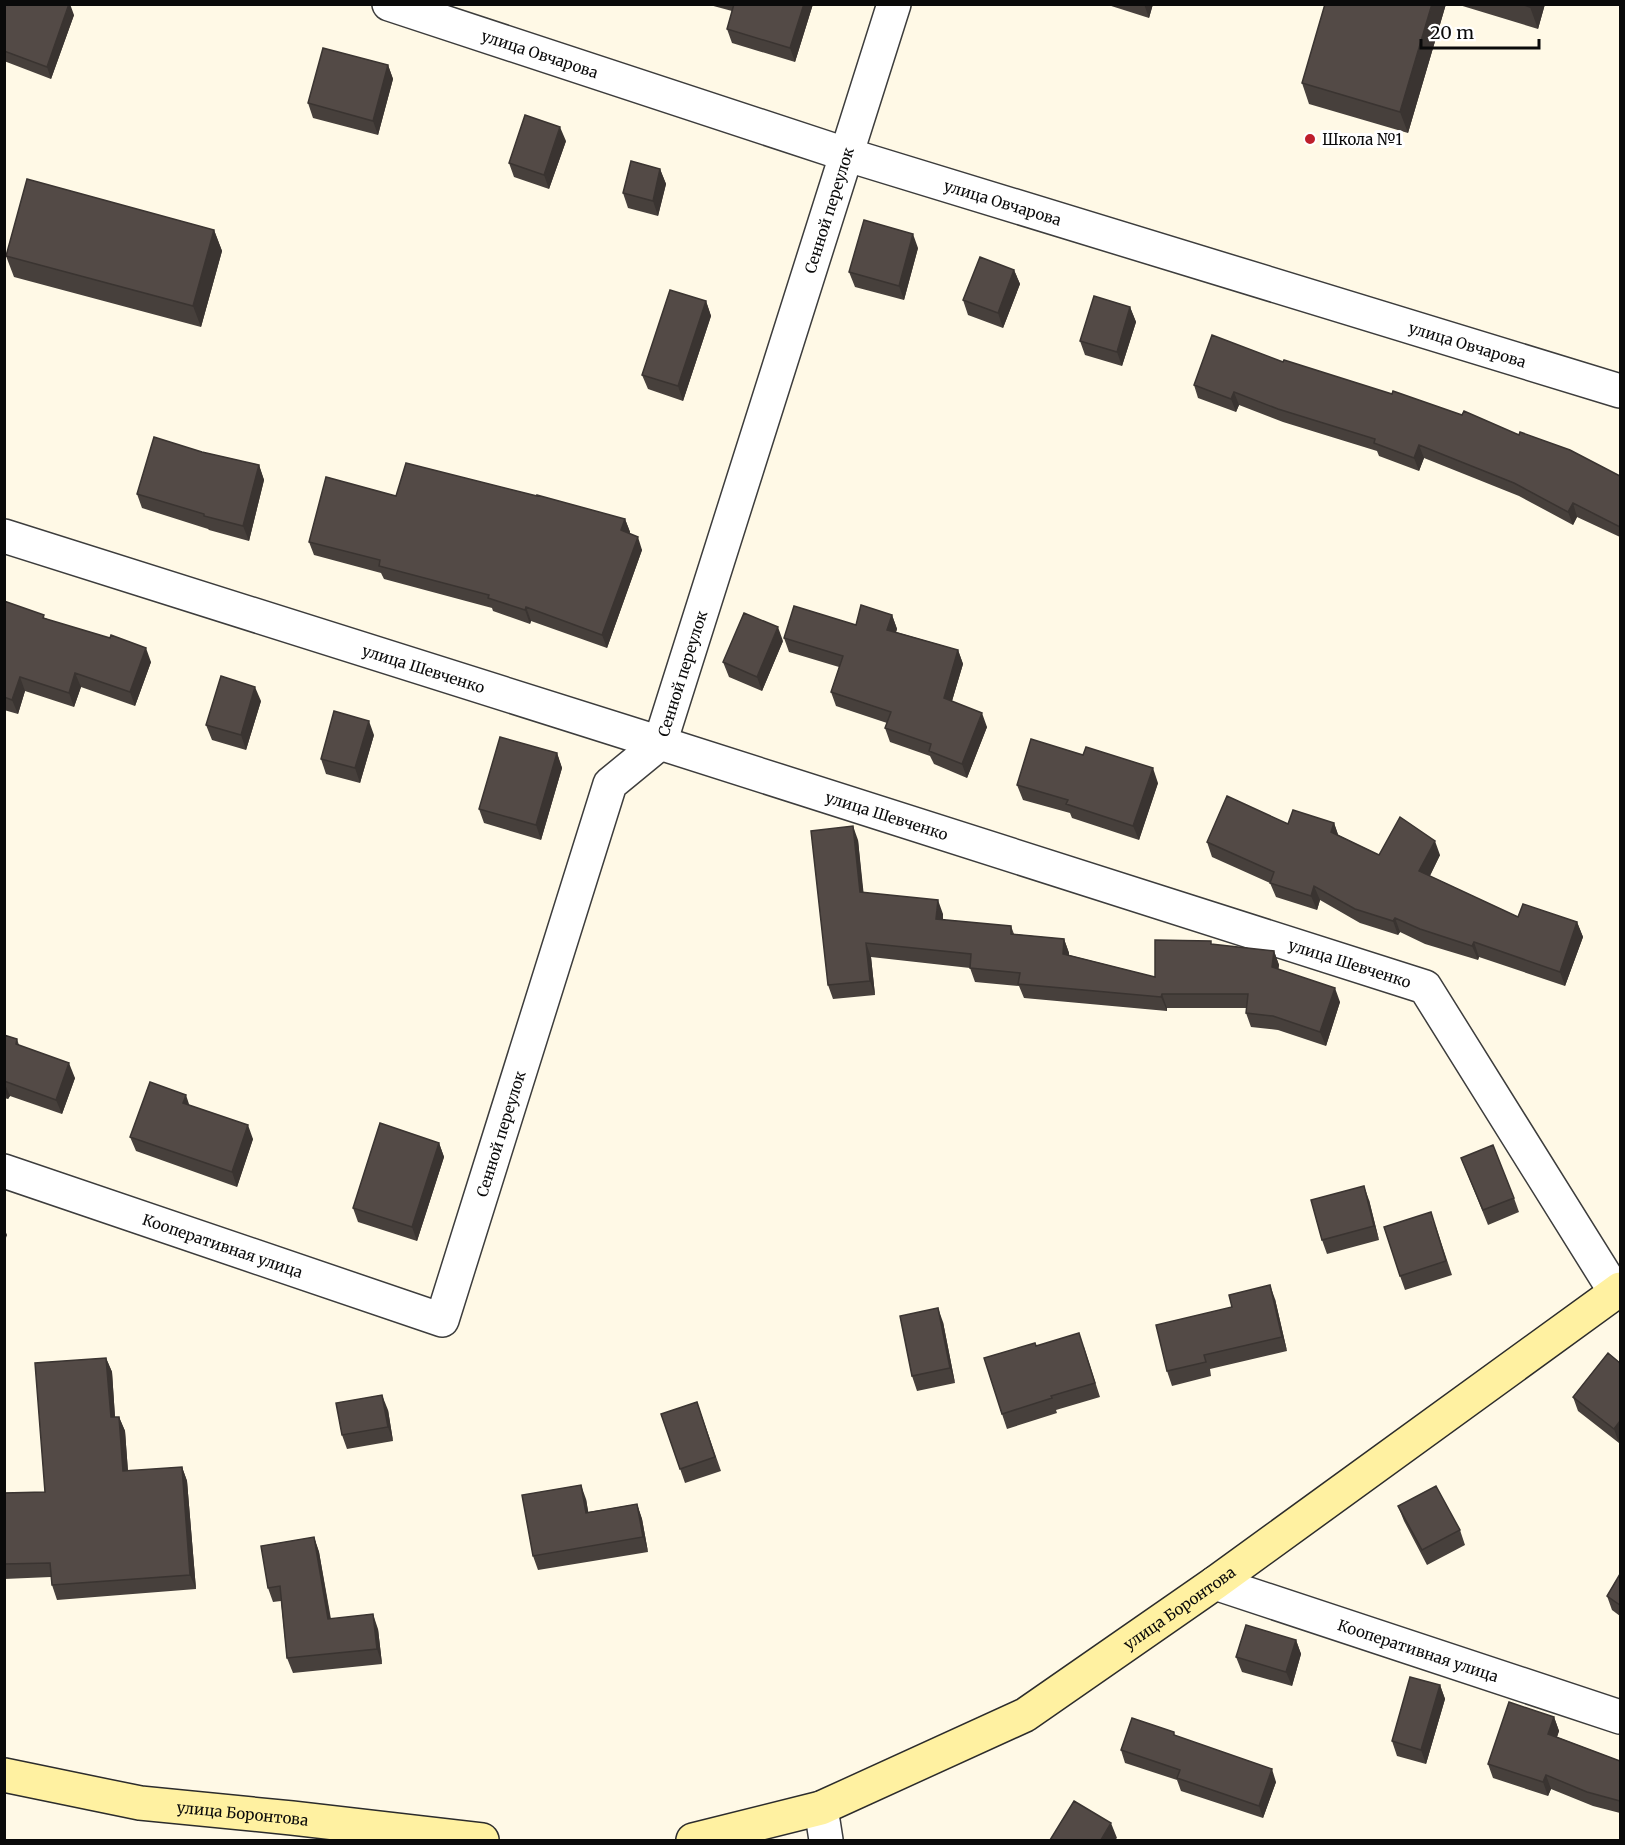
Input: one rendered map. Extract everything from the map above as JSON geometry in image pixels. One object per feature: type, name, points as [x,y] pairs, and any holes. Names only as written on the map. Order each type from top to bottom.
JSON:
[{"type":"street","name":"улица Овчарова","points":[[389,4],[848,155],[1620,390]]},
{"type":"street","name":"Сенной переулок","points":[[442,1320],[610,784],[660,743],[894,4]]},
{"type":"street","name":"улица Шевченко","points":[[4,536],[1425,987],[1618,1291]]},
{"type":"street","name":"Кооперативная улица","points":[[4,1171],[442,1320]]},
{"type":"street","name":"улица Боронтова","points":[[693,1840],[821,1808],[1025,1715],[1215,1584],[1618,1291]]},
{"type":"street","name":"Кооперативная улица","points":[[1215,1584],[1620,1717]]},
{"type":"street","name":"улица Боронтова","points":[[4,1775],[140,1803],[482,1840]]},
{"type":"street","points":[[821,1808],[826,1840]]},
{"type":"street","points":[[292,1818],[376,1840]]},
{"type":"building","points":[[4,4],[69,4],[47,67],[4,51]]},
{"type":"building","points":[[734,4],[804,4],[790,48],[727,29]]},
{"type":"building","points":[[1325,4],[1432,4],[1400,112],[1302,83]]},
{"type":"building","points":[[323,48],[388,65],[373,121],[308,103]]},
{"type":"building","points":[[525,115],[560,127],[544,175],[509,163]]},
{"type":"building","points":[[631,161],[660,169],[653,201],[623,193]]},
{"type":"building","points":[[27,179],[214,230],[193,306],[6,256]]},
{"type":"building","points":[[864,220],[913,234],[899,286],[849,272]]},
{"type":"building","points":[[980,257],[1014,270],[998,313],[963,300]]},
{"type":"building","points":[[670,290],[706,301],[678,386],[642,375]]},
{"type":"building","points":[[1094,296],[1130,307],[1117,352],[1080,341]]},
{"type":"building","points":[[1212,335],[1283,362],[1284,360],[1392,394],[1393,391],[1462,415],[1464,411],[1519,435],[1520,432],[1570,450],[1620,476],[1620,527],[1573,503],[1568,512],[1514,483],[1419,445],[1414,458],[1374,443],[1375,439],[1278,409],[1234,392],[1231,399],[1194,385]]},
{"type":"building","points":[[154,437],[202,452],[259,465],[243,526],[137,494]]},
{"type":"building","points":[[406,463],[625,519],[621,530],[638,537],[602,635],[526,607],[525,610],[488,598],[489,595],[379,566],[380,560],[309,542],[326,477],[396,496]]},
{"type":"building","points":[[4,601],[44,615],[43,618],[110,638],[111,635],[146,648],[130,692],[75,673],[69,693],[20,677],[12,700],[4,697]]},
{"type":"building","points":[[861,605],[892,615],[887,630],[958,650],[944,698],[982,713],[962,764],[929,751],[931,744],[885,728],[891,712],[831,692],[843,656],[784,638],[794,606],[856,625]]},
{"type":"building","points":[[744,613],[778,627],[757,677],[723,662]]},
{"type":"building","points":[[221,676],[255,687],[241,735],[206,725]]},
{"type":"building","points":[[334,711],[369,721],[355,768],[321,759]]},
{"type":"building","points":[[500,737],[557,753],[536,825],[479,809]]},
{"type":"building","points":[[1031,739],[1083,755],[1086,747],[1153,768],[1133,826],[1066,804],[1068,800],[1017,785]]},
{"type":"building","points":[[1227,796],[1288,824],[1293,810],[1334,823],[1331,832],[1379,855],[1400,817],[1435,841],[1419,871],[1518,917],[1523,904],[1577,922],[1560,972],[1474,942],[1472,946],[1395,918],[1393,921],[1355,909],[1314,886],[1311,896],[1270,883],[1274,872],[1207,842]]},
{"type":"building","points":[[853,826],[860,892],[938,900],[936,919],[1011,926],[1011,934],[1064,939],[1063,954],[1155,977],[1155,940],[1211,941],[1211,944],[1274,951],[1272,967],[1335,988],[1320,1032],[1273,1016],[1246,1013],[1248,994],[1162,994],[1161,997],[1018,984],[1020,973],[970,968],[971,954],[866,943],[870,981],[828,985],[811,831]]},
{"type":"building","points":[[4,1035],[17,1039],[16,1044],[69,1063],[56,1100],[4,1081]]},
{"type":"building","points":[[150,1082],[186,1095],[183,1103],[248,1125],[232,1172],[130,1137]]},
{"type":"building","points":[[380,1123],[439,1143],[412,1227],[353,1208]]},
{"type":"building","points":[[1493,1145],[1514,1198],[1483,1210],[1461,1158]]},
{"type":"building","points":[[1364,1186],[1374,1226],[1322,1240],[1311,1200]]},
{"type":"building","points":[[1431,1212],[1446,1261],[1400,1276],[1384,1227]]},
{"type":"building","points":[[1270,1285],[1282,1337],[1204,1355],[1206,1362],[1167,1371],[1156,1325],[1232,1307],[1229,1295]]},
{"type":"building","points":[[938,1308],[950,1368],[912,1376],[900,1316]]},
{"type":"building","points":[[1079,1333],[1095,1383],[1002,1414],[984,1358]]},
{"type":"building","points":[[1608,1353],[1620,1363],[1620,1421],[1614,1429],[1573,1397]]},
{"type":"building","points":[[106,1358],[111,1417],[119,1417],[123,1471],[182,1467],[190,1575],[52,1585],[50,1563],[4,1564],[4,1493],[45,1492],[35,1363]]},
{"type":"building","points":[[382,1395],[388,1427],[342,1435],[336,1403]]},
{"type":"building","points":[[697,1402],[715,1457],[680,1469],[661,1414]]},
{"type":"building","points":[[581,1485],[586,1513],[637,1504],[643,1537],[533,1556],[522,1495]]},
{"type":"building","points":[[1436,1486],[1460,1530],[1422,1550],[1398,1506]]},
{"type":"building","points":[[314,1537],[328,1619],[373,1614],[377,1649],[287,1658],[280,1586],[268,1588],[261,1546]]},
{"type":"building","points":[[1620,1574],[1620,1605],[1607,1596]]},
{"type":"building","points":[[1246,1625],[1296,1640],[1286,1672],[1236,1657]]},
{"type":"building","points":[[1410,1677],[1440,1685],[1421,1750],[1392,1741]]},
{"type":"building","points":[[1509,1702],[1554,1717],[1548,1734],[1620,1761],[1620,1801],[1587,1792],[1546,1775],[1543,1782],[1488,1764]]},
{"type":"building","points":[[1132,1718],[1272,1769],[1259,1806],[1177,1778],[1180,1770],[1121,1750]]},
{"type":"building","points":[[1074,1801],[1111,1823],[1101,1840],[1050,1840]]},
{"type":"place","name":"Школа №1","points":[[1310,139]]}]
